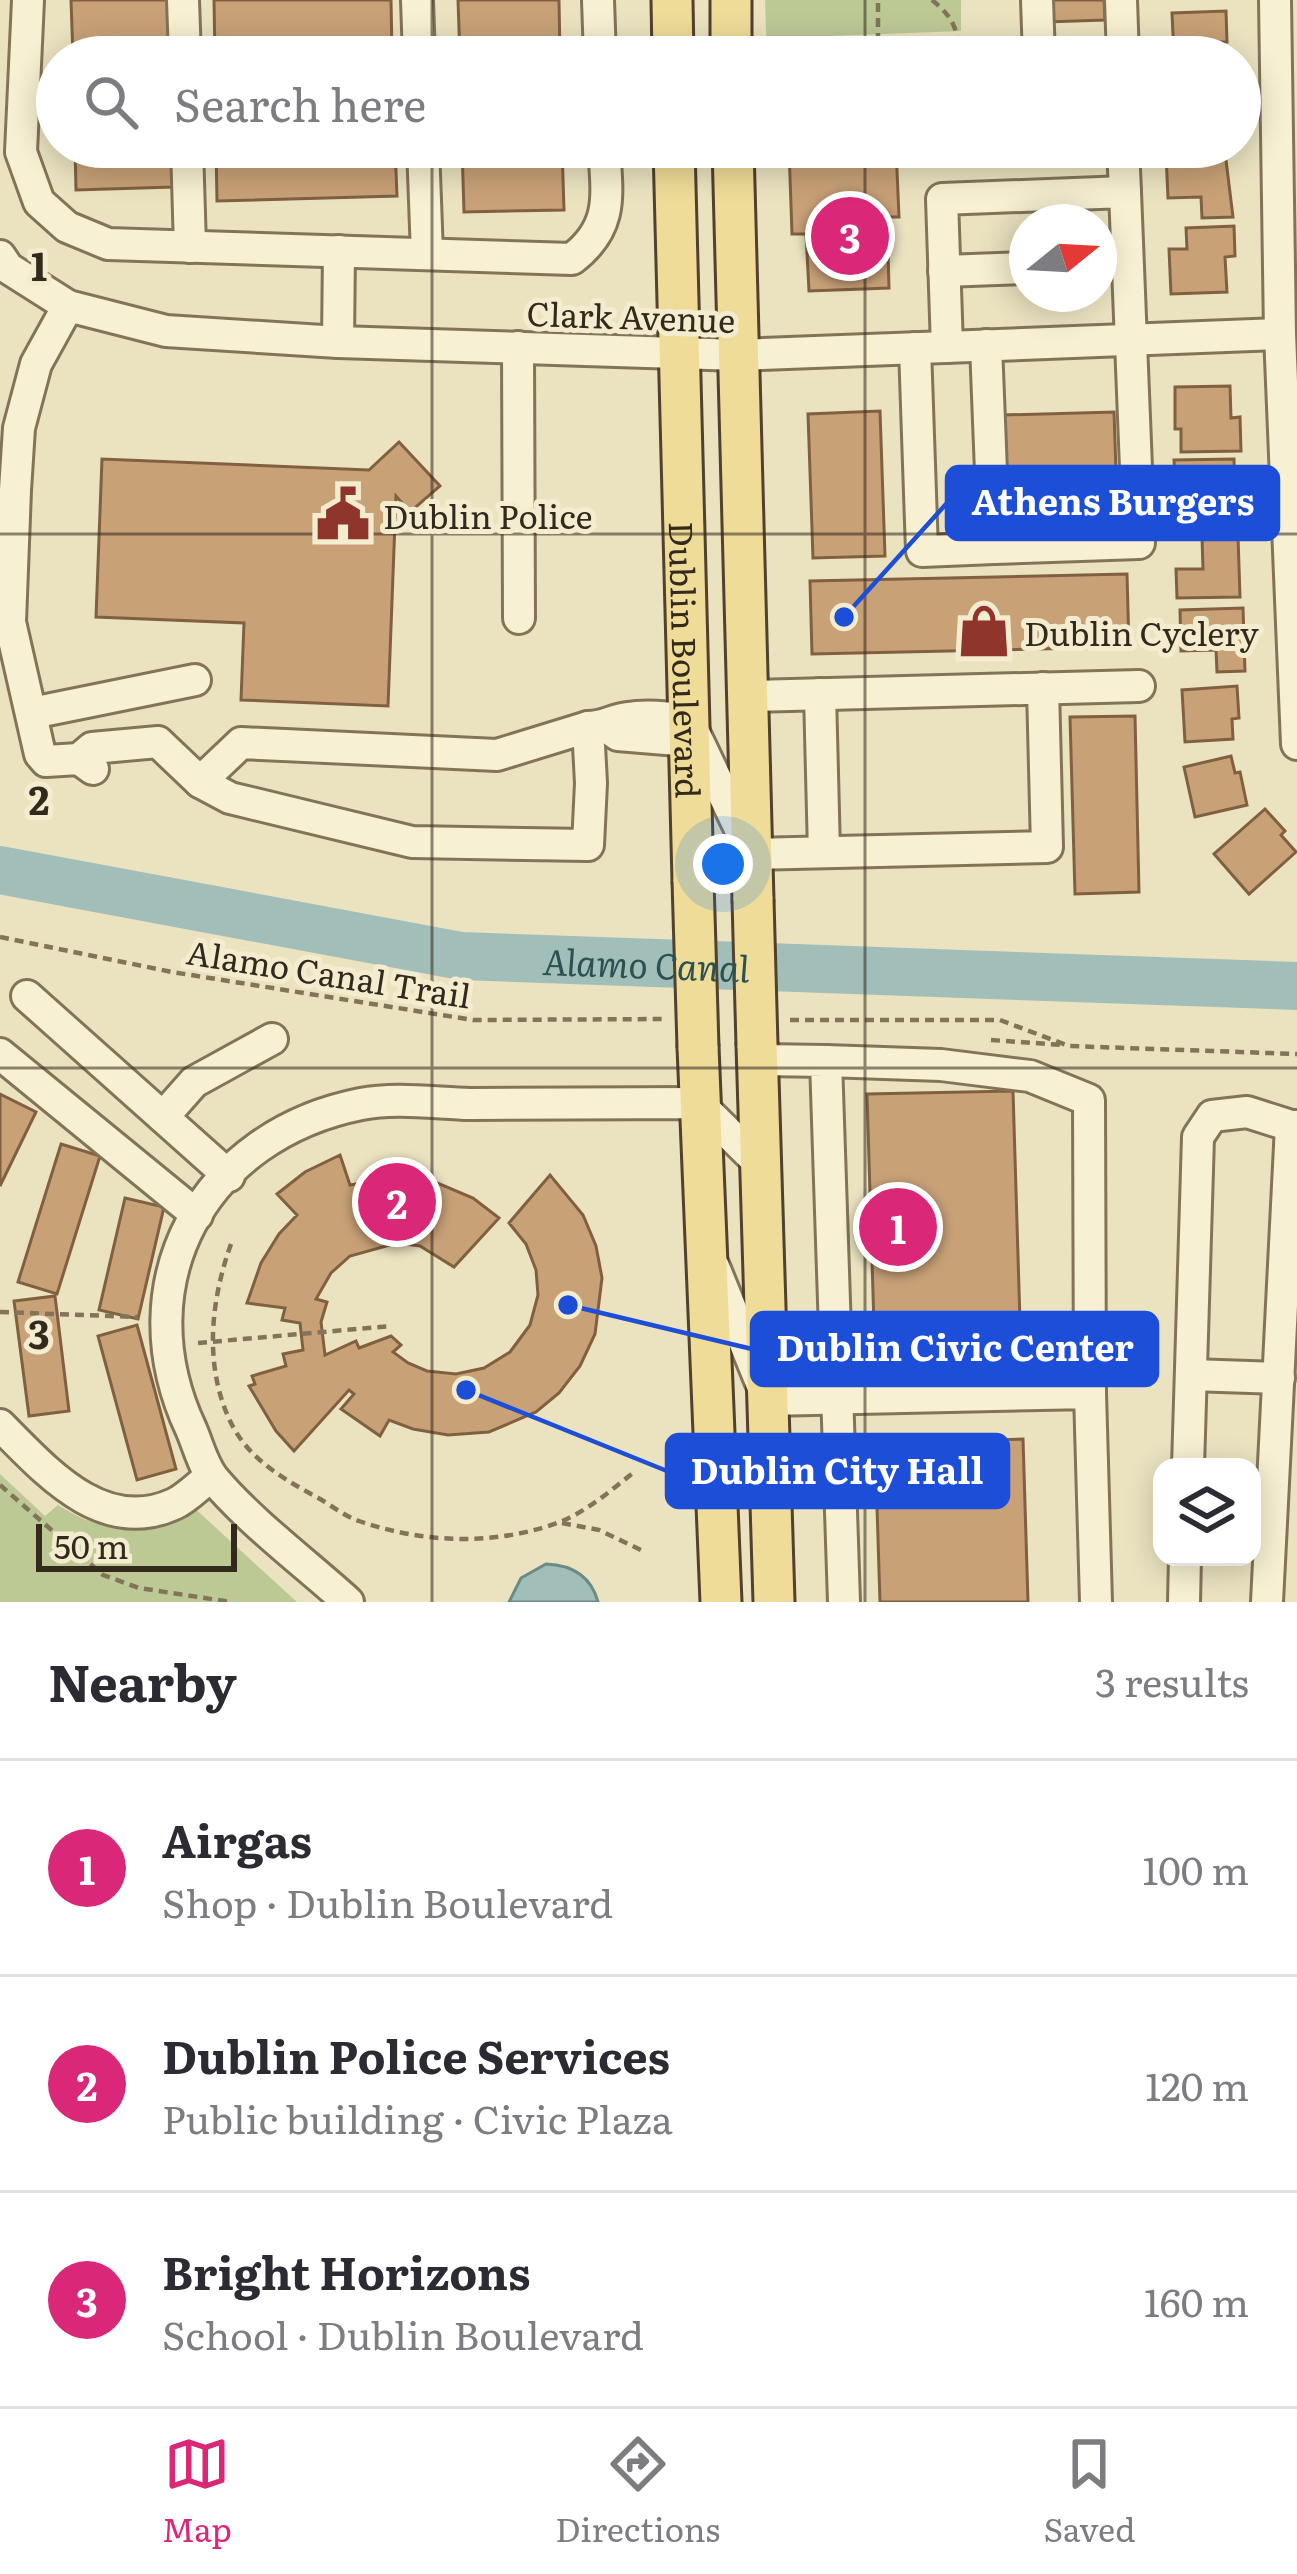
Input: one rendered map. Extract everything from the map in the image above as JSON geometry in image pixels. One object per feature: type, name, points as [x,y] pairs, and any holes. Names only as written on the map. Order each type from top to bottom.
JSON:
[{"type":"main road","points":[[672,0],[673,36]]},
{"type":"main road","points":[[731,0],[731,36]]},
{"type":"main road","name":"Dublin Boulevard","points":[[675,168],[693,881],[684,1033],[698,1103],[721,1602]]},
{"type":"main road","name":"Dublin Boulevard","points":[[734,168],[773,1602]]},
{"type":"street","points":[[28,0],[21,152],[39,202],[68,227],[108,244],[572,259],[594,242],[607,208],[605,168]]},
{"type":"street","points":[[183,0],[184,36]]},
{"type":"street","points":[[417,0],[418,36]]},
{"type":"street","points":[[598,0],[599,36]]},
{"type":"street","points":[[1036,0],[1038,36]]},
{"type":"street","points":[[1121,0],[1123,36]]},
{"type":"street","points":[[1275,0],[1280,334],[1297,744]]},
{"type":"street","points":[[188,168],[190,247]]},
{"type":"street","points":[[424,168],[428,254]]},
{"type":"street","points":[[1117,240],[1124,168]]},
{"type":"street","points":[[947,347],[942,199],[1125,192]]},
{"type":"street","points":[[338,343],[339,251]]},
{"type":"street","name":"Clark Avenue","points":[[3,269],[68,306],[166,331],[338,343],[739,355],[1280,334]]},
{"type":"street","points":[[944,271],[1009,269]]},
{"type":"street","points":[[914,348],[922,551],[1139,543],[1131,340],[1117,281]]},
{"type":"street","points":[[68,306],[36,364],[20,428],[10,622],[40,754],[46,761],[79,759],[92,748],[158,742],[200,782],[230,799],[412,842],[588,845],[597,727]]},
{"type":"street","points":[[986,346],[994,548]]},
{"type":"street","points":[[518,347],[519,618]]},
{"type":"street","points":[[32,713],[195,680]]},
{"type":"street","points":[[748,696],[1139,686]]},
{"type":"street","points":[[200,782],[241,743],[497,755],[640,717],[689,731],[752,854],[1047,847],[1043,688]]},
{"type":"street","points":[[820,694],[824,852]]},
{"type":"street","points":[[27,995],[163,1117],[212,1196]]},
{"type":"street","points":[[163,1117],[194,1082],[272,1039]]},
{"type":"street","points":[[757,1052],[1030,1076],[1089,1100],[1096,1602]]},
{"type":"street","points":[[0,1054],[212,1196]]},
{"type":"street","points":[[826,1061],[844,1602]]},
{"type":"street","points":[[348,1602],[211,1476],[176,1398],[165,1318],[171,1267],[212,1196],[251,1153],[310,1117],[366,1103],[698,1103],[760,1165]]},
{"type":"street","points":[[1188,1458],[1198,1136],[1213,1116],[1247,1112],[1294,1126],[1267,1602]]},
{"type":"street","points":[[704,1245],[768,1400],[1090,1393]]},
{"type":"street","points":[[1191,1375],[1279,1378]]},
{"type":"street","points":[[0,1425],[54,1479],[77,1496],[108,1509],[144,1514],[176,1503],[211,1476]]},
{"type":"street","points":[[1184,1602],[1185,1566]]},
{"type":"path","points":[[878,0],[878,36]]},
{"type":"path","points":[[932,0],[958,28],[958,36]]},
{"type":"path","name":"Alamo Canal Trail","points":[[0,937],[172,972],[473,1020],[684,1033]]},
{"type":"path","points":[[788,1020],[1000,1020],[1069,1046],[1297,1054]]},
{"type":"path","points":[[231,1244],[217,1285],[214,1342],[226,1413],[244,1445],[274,1474],[355,1520],[449,1540],[505,1537],[560,1522],[633,1473]]},
{"type":"path","points":[[0,1312],[165,1318]]},
{"type":"path","points":[[214,1342],[391,1326]]},
{"type":"path","points":[[0,1485],[103,1575],[139,1588],[231,1602]]},
{"type":"path","points":[[560,1522],[599,1530],[641,1550]]},
{"type":"green space","points":[[765,0],[961,0],[961,31],[766,36]]},
{"type":"green space","points":[[0,1474],[45,1516],[58,1505],[93,1522],[124,1527],[191,1505],[297,1602],[0,1602]]},
{"type":"water","points":[[546,1564],[580,1574],[598,1602],[509,1602],[521,1578]]},
{"type":"building","points":[[71,0],[168,0],[169,36],[72,36]]},
{"type":"building","points":[[214,0],[391,0],[392,36],[215,36]]},
{"type":"building","points":[[458,0],[559,0],[560,36],[459,36]]},
{"type":"building","points":[[1045,0],[1104,0],[1105,20],[1046,22]]},
{"type":"building","points":[[1226,11],[1227,36],[1173,36],[1172,13]]},
{"type":"building","points":[[75,168],[173,168],[173,187],[76,190]]},
{"type":"building","points":[[216,168],[396,168],[397,196],[217,201]]},
{"type":"building","points":[[463,168],[563,168],[564,210],[464,212]]},
{"type":"building","points":[[790,168],[897,168],[899,217],[887,217],[889,288],[809,291],[806,234],[792,234]]},
{"type":"building","points":[[1167,168],[1227,168],[1233,217],[1202,218],[1201,197],[1168,198]]},
{"type":"building","points":[[1234,226],[1235,256],[1225,257],[1227,292],[1171,294],[1169,249],[1187,249],[1186,228]]},
{"type":"building","points":[[1230,386],[1231,418],[1240,417],[1241,451],[1181,452],[1181,429],[1175,429],[1175,387]]},
{"type":"building","points":[[880,411],[885,556],[813,558],[808,414]]},
{"type":"building","points":[[1114,412],[1118,530],[1006,533],[1003,415]]},
{"type":"building","points":[[399,442],[440,486],[410,512],[396,496],[388,706],[241,700],[244,623],[96,617],[102,459],[369,470]]},
{"type":"building","points":[[1234,459],[1242,523],[1192,524],[1192,505],[1176,505],[1174,460]]},
{"type":"building","points":[[1238,536],[1240,597],[1177,598],[1176,569],[1203,569],[1202,537]]},
{"type":"building","points":[[1127,574],[1129,647],[812,654],[810,581]]},
{"type":"building","points":[[1243,608],[1245,671],[1217,672],[1216,650],[1181,651],[1180,610]]},
{"type":"building","points":[[1237,686],[1239,718],[1232,719],[1233,739],[1185,742],[1182,690]]},
{"type":"building","points":[[1135,716],[1139,892],[1075,894],[1070,717]]},
{"type":"building","points":[[1231,756],[1247,805],[1195,817],[1184,767]]},
{"type":"building","points":[[1265,809],[1296,852],[1249,894],[1214,854]]},
{"type":"building","points":[[1013,1091],[1021,1355],[875,1359],[867,1094]]},
{"type":"building","points":[[0,1094],[36,1112],[0,1186]]},
{"type":"building","points":[[61,1144],[100,1156],[57,1294],[18,1282]]},
{"type":"building","points":[[340,1155],[350,1185],[397,1177],[435,1182],[473,1198],[499,1218],[454,1267],[420,1246],[397,1243],[350,1256],[331,1273],[316,1299],[327,1302],[321,1322],[325,1355],[356,1341],[359,1348],[391,1336],[401,1345],[393,1352],[408,1363],[456,1374],[484,1368],[510,1352],[530,1325],[538,1295],[536,1270],[526,1244],[509,1223],[550,1175],[583,1215],[602,1278],[595,1334],[580,1366],[559,1393],[536,1412],[489,1432],[448,1435],[389,1420],[380,1436],[341,1409],[354,1394],[349,1390],[294,1451],[249,1386],[255,1384],[252,1376],[286,1366],[283,1354],[303,1350],[300,1323],[282,1320],[285,1308],[247,1303],[261,1263],[297,1215],[277,1194],[305,1172]]},
{"type":"building","points":[[125,1198],[164,1207],[138,1319],[99,1310]]},
{"type":"building","points":[[55,1296],[69,1411],[29,1416],[14,1301]]},
{"type":"building","points":[[137,1325],[176,1469],[137,1480],[98,1336]]},
{"type":"building","points":[[1023,1439],[1028,1602],[880,1602],[875,1443]]},
{"type":"waterway","name":"Alamo Canal","points":[[0,870],[461,956],[1297,986]]},
{"type":"place","name":"Bright Horizons","points":[[850,236]]},
{"type":"place","name":"Dublin Police","points":[[343,514]]},
{"type":"place","name":"Athens Burgers","points":[[844,617]]},
{"type":"place","name":"Dublin Cyclery","points":[[984,631]]},
{"type":"place","name":"Dublin Police Services","points":[[397,1202]]},
{"type":"place","name":"Airgas","points":[[898,1227]]},
{"type":"place","name":"Dublin Civic Center","points":[[568,1305]]},
{"type":"place","name":"Dublin City Hall","points":[[466,1390]]}]
